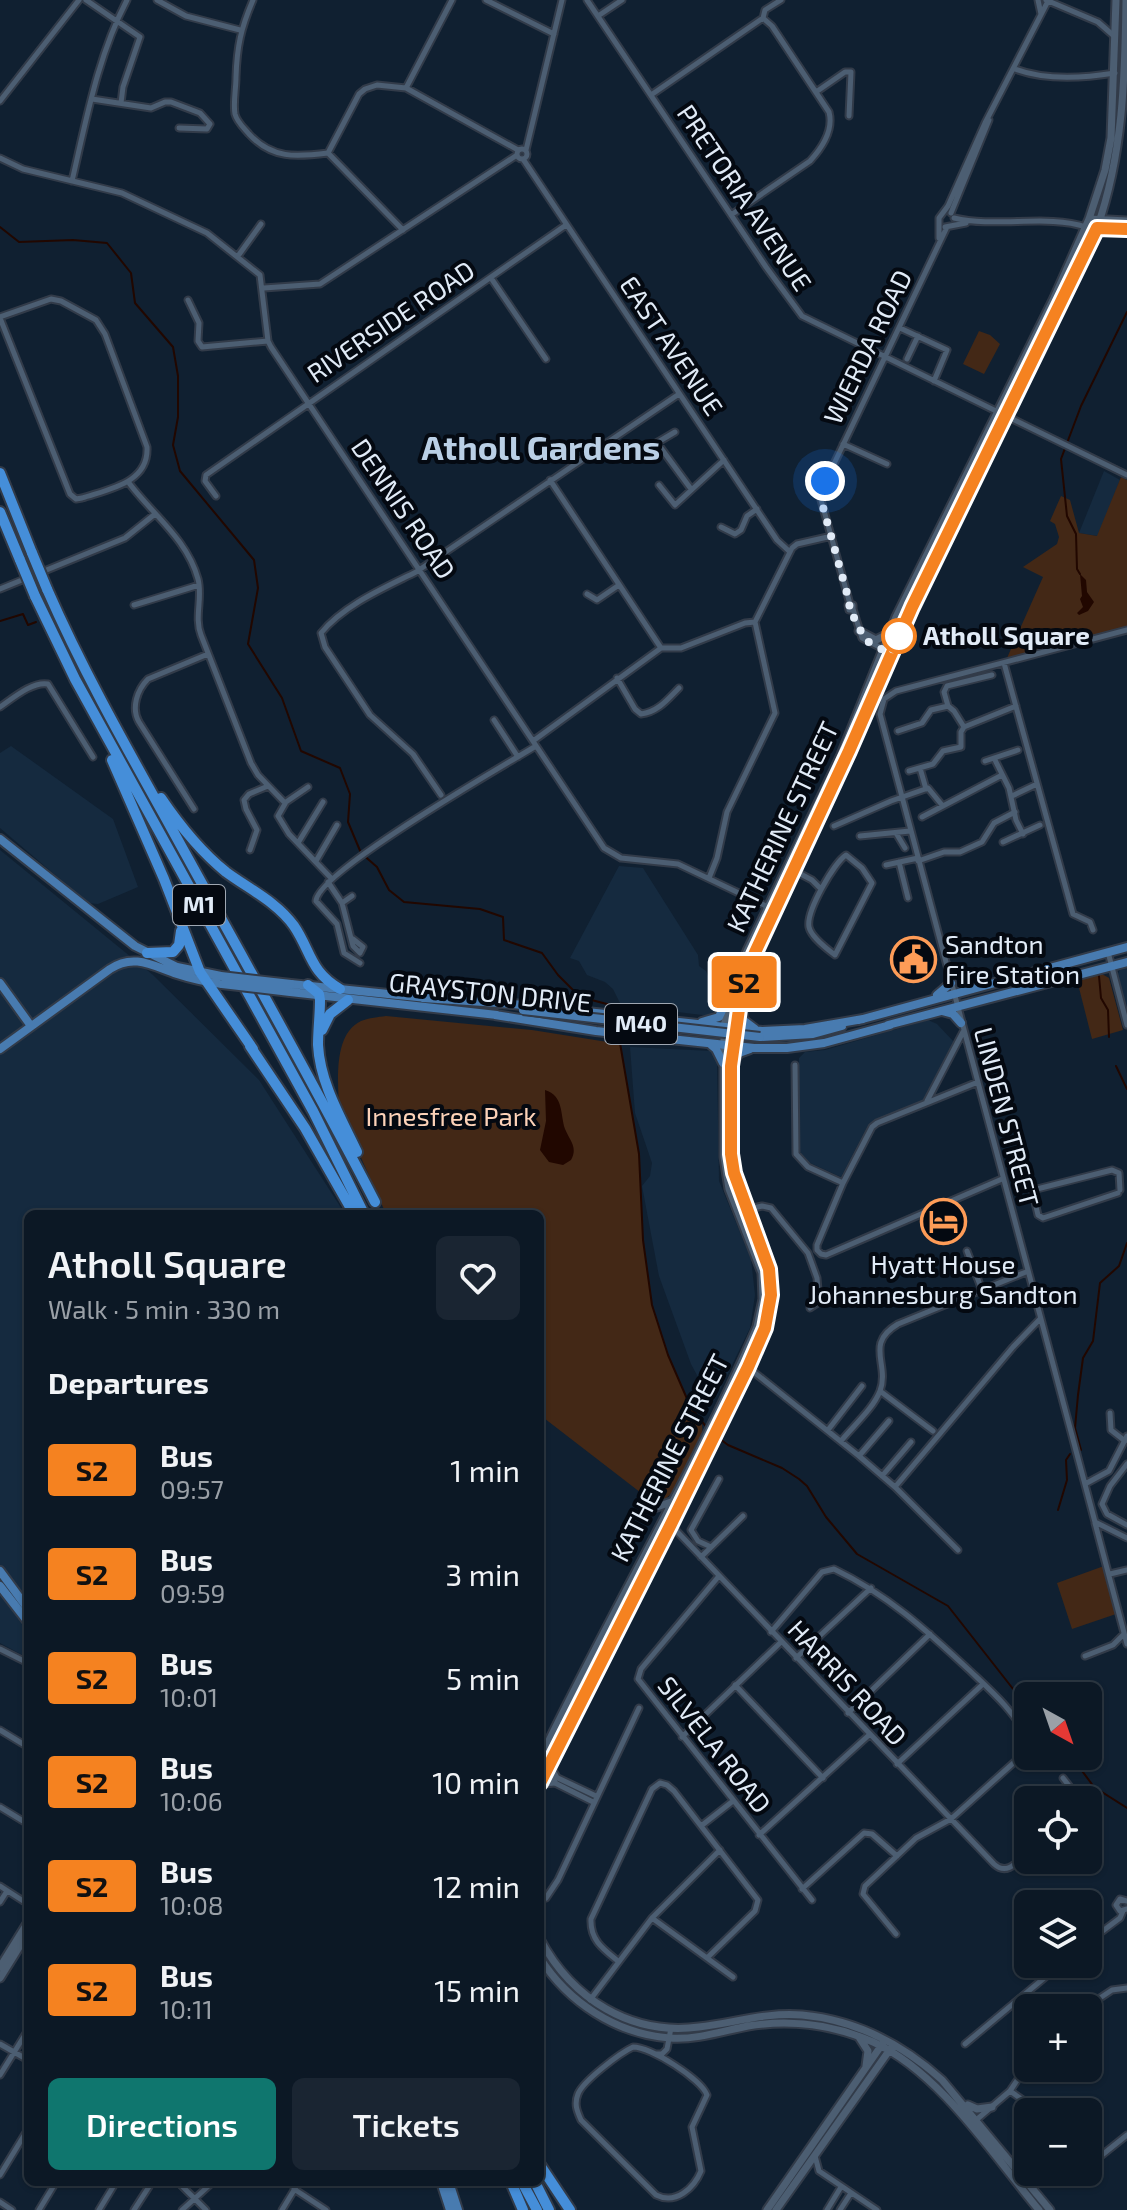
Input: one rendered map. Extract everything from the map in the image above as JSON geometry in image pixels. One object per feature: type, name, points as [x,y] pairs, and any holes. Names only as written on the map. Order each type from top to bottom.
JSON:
[{"type":"highway","name":"M1","points":[[0,473],[70,642],[322,1100],[378,1210]]},
{"type":"highway","name":"M1","points":[[0,512],[35,596],[84,696],[313,1111],[362,1210]]},
{"type":"highway","points":[[84,696],[203,977],[253,1049]]},
{"type":"highway","points":[[122,739],[186,832],[218,865],[285,915],[298,932],[311,963],[324,979],[340,989]]},
{"type":"highway","points":[[147,953],[175,951],[181,942],[180,921]]},
{"type":"highway","points":[[311,963],[308,990],[320,996],[318,1045],[321,1068],[375,1202]]},
{"type":"highway","points":[[220,980],[225,1006],[305,1128],[352,1210]]},
{"type":"highway","points":[[321,1068],[321,1039],[325,1020],[348,1000]]},
{"type":"highway","points":[[544,2171],[570,2210]]},
{"type":"highway","points":[[513,2186],[523,2210]]},
{"type":"highway","points":[[524,2186],[537,2210]]},
{"type":"highway","points":[[537,2186],[549,2210]]},
{"type":"main road","name":"KATHERINE STREET","points":[[544,1771],[765,1328],[771,1284],[765,1251],[732,1161],[727,1064],[723,1044],[731,991],[835,768],[888,634],[1085,223],[1107,159],[1116,0]]},
{"type":"main road","name":"KATHERINE STREET","points":[[745,1365],[759,1318],[763,1286],[757,1256],[729,1189],[724,1164],[727,1064],[734,1046],[741,997],[751,961],[853,743],[926,577],[1099,224],[1117,154],[1125,101],[1126,0]]},
{"type":"main road","points":[[1114,77],[1126,73]]},
{"type":"main road","points":[[1114,77],[1126,82]]},
{"type":"main road","points":[[1106,203],[1117,221]]},
{"type":"main road","points":[[1099,224],[1127,221]]},
{"type":"main road","points":[[1085,223],[1127,229]]},
{"type":"main road","points":[[997,411],[1005,408],[1099,224]]},
{"type":"main road","points":[[859,631],[876,640],[888,634]]},
{"type":"main road","name":"M40","points":[[0,839],[119,936],[147,953]]},
{"type":"main road","points":[[0,1049],[116,965],[131,960],[119,936]]},
{"type":"main road","name":"GRAYSTON DRIVE","points":[[320,996],[761,1043],[832,1032],[863,1019],[1127,947]]},
{"type":"main road","name":"GRAYSTON DRIVE","points":[[147,953],[203,977]]},
{"type":"main road","name":"GRAYSTON DRIVE","points":[[131,960],[220,980],[308,990],[340,989],[760,1037],[795,1037],[890,1025],[1127,962]]},
{"type":"main road","points":[[0,983],[31,1026]]},
{"type":"main road","points":[[902,1009],[941,993],[951,983]]},
{"type":"main road","points":[[657,1020],[714,1020],[722,1012],[731,991]]},
{"type":"main road","points":[[741,997],[743,1020],[758,1031]]},
{"type":"main road","points":[[423,998],[513,1004],[758,1031],[805,1029],[863,1019]]},
{"type":"main road","points":[[941,1011],[953,1014],[962,1027]]},
{"type":"main road","points":[[495,1015],[596,1031],[754,1048],[789,1048],[824,1043],[890,1025]]},
{"type":"main road","points":[[706,1042],[716,1049],[727,1064],[741,1051],[754,1048]]},
{"type":"main road","name":"KATHERINE STREET","points":[[544,1751],[615,1609],[668,1522],[674,1501],[708,1440]]},
{"type":"main road","points":[[651,1509],[674,1501]]},
{"type":"main road","points":[[544,1770],[668,1522]]},
{"type":"main road","points":[[0,1571],[24,1604]]},
{"type":"main road","points":[[0,1586],[24,1617]]},
{"type":"main road","points":[[544,1781],[555,1779],[551,1766],[555,1752]]},
{"type":"main road","points":[[1,1965],[24,1928]]},
{"type":"main road","points":[[0,1978],[24,1939]]},
{"type":"main road","points":[[544,1945],[564,1977],[591,2000],[626,2019],[671,2028],[701,2027],[748,2017],[801,2015],[846,2023],[890,2040],[924,2063],[960,2099],[1048,2210]]},
{"type":"main road","points":[[544,1964],[557,1982],[588,2009],[631,2030],[670,2038],[789,2023],[823,2027],[881,2046],[907,2062],[943,2094],[1039,2210]]},
{"type":"main road","points":[[858,2036],[868,2051],[866,2068]]},
{"type":"main road","points":[[767,2210],[881,2046],[890,2040]]},
{"type":"main road","points":[[776,2210],[890,2051],[890,2040]]},
{"type":"main road","points":[[877,2069],[886,2063],[907,2062]]},
{"type":"main road","points":[[960,2099],[975,2109],[992,2107]]},
{"type":"main road","points":[[442,2186],[450,2210]]},
{"type":"main road","points":[[450,2186],[458,2210]]},
{"type":"street","points":[[0,101],[79,0]]},
{"type":"street","points":[[86,0],[140,35],[121,103]]},
{"type":"street","points":[[72,181],[92,99],[117,21],[127,0]]},
{"type":"street","points":[[157,0],[186,16],[240,30]]},
{"type":"street","points":[[253,0],[240,30],[237,121],[263,148],[284,155],[328,153],[403,230]]},
{"type":"street","points":[[406,88],[452,0]]},
{"type":"street","points":[[486,0],[554,34]]},
{"type":"street","points":[[0,158],[20,167],[122,193],[189,223],[260,275],[264,288],[320,284],[526,150],[562,0]]},
{"type":"street","name":"PRETORIA AVENUE","points":[[587,0],[802,316],[1127,475]]},
{"type":"street","points":[[598,16],[622,0]]},
{"type":"street","points":[[651,95],[763,18],[764,12],[781,0]]},
{"type":"street","points":[[1038,0],[1041,15]]},
{"type":"street","points":[[947,226],[978,142],[1047,1],[1098,22],[1115,37]]},
{"type":"street","points":[[1098,22],[1116,16]]},
{"type":"street","points":[[731,215],[803,167],[819,150],[830,128],[831,119],[816,92],[772,26],[763,18]]},
{"type":"street","points":[[1015,69],[1033,74],[1114,77]]},
{"type":"street","points":[[816,92],[845,72],[851,72],[849,116]]},
{"type":"street","points":[[328,153],[365,89],[377,85],[406,88],[520,155]]},
{"type":"street","points":[[92,99],[151,108],[171,102],[200,113],[210,124],[207,129],[179,128]]},
{"type":"street","name":"EAST AVENUE","points":[[520,155],[781,545],[790,552]]},
{"type":"street","points":[[947,226],[939,218],[950,214],[971,222]]},
{"type":"street","points":[[947,226],[971,222],[1085,223]]},
{"type":"street","points":[[238,256],[261,224]]},
{"type":"street","name":"RIVERSIDE ROAD","points":[[216,496],[205,476],[566,225]]},
{"type":"street","name":"WIERDA ROAD","points":[[859,631],[820,493],[947,226]]},
{"type":"street","points":[[491,278],[546,359]]},
{"type":"street","name":"DENNIS ROAD","points":[[264,288],[268,341],[607,851],[621,858],[678,864],[768,907]]},
{"type":"street","points":[[51,299],[75,308],[99,323],[147,447],[144,464],[129,483],[82,498],[76,499],[70,494],[0,318],[51,299]]},
{"type":"street","points":[[188,300],[199,323],[198,341],[202,347],[268,341]]},
{"type":"street","points":[[900,328],[947,350],[934,381]]},
{"type":"street","points":[[907,359],[918,336]]},
{"type":"street","points":[[441,795],[413,754],[370,715],[323,643],[320,635],[323,629],[388,585],[419,569],[679,394]]},
{"type":"street","points":[[641,452],[675,432]]},
{"type":"street","points":[[658,444],[691,489]]},
{"type":"street","points":[[843,444],[887,464]]},
{"type":"street","points":[[659,485],[675,505],[724,460]]},
{"type":"street","points":[[550,480],[661,648]]},
{"type":"street","points":[[129,483],[185,548],[199,585],[198,625],[208,654],[251,763],[285,803]]},
{"type":"street","points":[[721,527],[735,534],[741,530],[747,516],[757,509]]},
{"type":"street","points":[[0,589],[129,536],[155,514]]},
{"type":"street","points":[[709,878],[717,858],[727,812],[775,713],[755,622],[797,544],[832,536]]},
{"type":"street","points":[[134,605],[199,585]]},
{"type":"street","points":[[587,594],[597,600],[619,585]]},
{"type":"street","points":[[360,963],[346,955],[337,924],[316,901],[316,894],[329,880],[380,843],[518,757],[617,678],[661,648],[677,650],[745,623],[755,622]]},
{"type":"street","name":"LINDEN STREET","points":[[1127,630],[896,691],[884,699],[880,707],[880,717],[1026,1272],[1127,1644]]},
{"type":"street","points":[[859,631],[867,642],[891,653]]},
{"type":"street","points":[[194,809],[134,711],[142,684],[148,679],[208,654]]},
{"type":"street","points":[[1004,663],[1073,914],[1090,922],[1093,930]]},
{"type":"street","points":[[964,727],[948,706],[944,690],[949,685],[992,675]]},
{"type":"street","points":[[617,678],[641,714],[649,713],[665,703],[679,688]]},
{"type":"street","points":[[0,707],[35,686],[48,684],[93,757]]},
{"type":"street","points":[[898,731],[922,723],[931,710],[948,706]]},
{"type":"street","points":[[909,771],[935,763],[943,751],[961,747],[964,727],[1016,706]]},
{"type":"street","points":[[494,720],[518,757]]},
{"type":"street","points":[[985,761],[1018,750]]},
{"type":"street","points":[[994,758],[1012,796],[1023,834]]},
{"type":"street","points":[[920,768],[926,789]]},
{"type":"street","points":[[922,817],[1002,775]]},
{"type":"street","points":[[1012,796],[1037,784]]},
{"type":"street","points":[[250,850],[257,835],[257,826],[244,800],[249,794],[268,786]]},
{"type":"street","points":[[308,787],[285,803],[278,818],[329,880],[342,903],[353,939]]},
{"type":"street","points":[[834,826],[926,789],[931,790],[942,805]]},
{"type":"street","points":[[298,843],[323,802]]},
{"type":"street","points":[[886,865],[918,860],[946,851],[960,852],[982,842],[994,823],[1015,812]]},
{"type":"street","points":[[316,861],[337,825]]},
{"type":"street","points":[[1003,842],[1040,825]]},
{"type":"street","points":[[860,836],[910,831]]},
{"type":"street","points":[[896,833],[905,848]]},
{"type":"street","points":[[844,855],[852,859],[872,881],[835,955],[809,928],[821,889],[844,855]]},
{"type":"street","points":[[899,862],[908,898]]},
{"type":"street","points":[[793,870],[821,889]]},
{"type":"street","points":[[342,903],[352,896]]},
{"type":"street","points":[[1108,952],[1127,1025]]},
{"type":"street","points":[[927,1102],[962,1027]]},
{"type":"street","points":[[795,1065],[796,1154],[812,1170],[843,1183]]},
{"type":"street","points":[[978,1082],[872,1127],[843,1183],[817,1245],[818,1252],[823,1255],[1002,1179]]},
{"type":"street","points":[[933,1089],[942,1095]]},
{"type":"street","points":[[1112,1170],[1119,1173],[1122,1192],[1043,1218],[1038,1215],[1033,1194],[1040,1188],[1112,1170]]},
{"type":"street","points":[[740,1215],[767,1206],[808,1253],[820,1296],[819,1302],[810,1308]]},
{"type":"street","points":[[967,1251],[982,1290]]},
{"type":"street","points":[[841,1441],[880,1391],[879,1346],[888,1331],[898,1324],[1026,1272]]},
{"type":"street","points":[[895,1487],[1040,1319]]},
{"type":"street","points":[[745,1365],[895,1487],[958,1550]]},
{"type":"street","points":[[828,1430],[862,1386]]},
{"type":"street","points":[[880,1391],[933,1431]]},
{"type":"street","points":[[1085,1484],[1109,1471],[1126,1438],[1111,1430],[1110,1413]]},
{"type":"street","points":[[859,1456],[889,1421]]},
{"type":"street","points":[[882,1476],[911,1442]]},
{"type":"street","points":[[1127,1464],[1110,1486],[1102,1504],[1107,1514],[1127,1525]]},
{"type":"street","points":[[711,1547],[698,1541],[691,1530],[719,1479]]},
{"type":"street","points":[[701,1557],[743,1516]]},
{"type":"street","name":"HARRIS ROAD","points":[[668,1522],[994,1864],[1003,1870],[1014,1862]]},
{"type":"street","points":[[1095,1522],[1127,1538]]},
{"type":"street","points":[[771,1632],[822,1572],[830,1568],[871,1588],[914,1618],[999,1699],[1014,1721]]},
{"type":"street","points":[[1110,1574],[1127,1570]]},
{"type":"street","name":"SILVELA ROAD","points":[[719,1576],[638,1676],[644,1689],[812,1900]]},
{"type":"street","points":[[796,1658],[871,1588]]},
{"type":"street","points":[[848,1713],[930,1634]]},
{"type":"street","points":[[1085,1656],[1113,1645],[1124,1634]]},
{"type":"street","points":[[682,1737],[781,1642]]},
{"type":"street","points":[[0,1649],[24,1661]]},
{"type":"street","points":[[897,1764],[983,1684]]},
{"type":"street","points":[[735,1685],[823,1778]]},
{"type":"street","points":[[546,1898],[558,1880],[639,1708]]},
{"type":"street","points":[[0,1730],[24,1745]]},
{"type":"street","points":[[759,1835],[869,1735]]},
{"type":"street","points":[[896,1934],[863,1891],[926,1831],[951,1819],[1014,1762]]},
{"type":"street","points":[[544,1777],[594,1799]]},
{"type":"street","points":[[1063,1778],[1069,1786]]},
{"type":"street","points":[[618,1961],[595,1940],[591,1919],[654,1787],[660,1783],[667,1785],[756,1896],[758,1904],[755,1911],[707,1958]]},
{"type":"street","points":[[701,1826],[733,1801]]},
{"type":"street","points":[[0,1807],[24,1822]]},
{"type":"street","points":[[802,1889],[864,1833],[872,1834],[897,1856]]},
{"type":"street","points":[[588,2009],[618,1961],[652,1918],[720,1850]]},
{"type":"street","points":[[0,1886],[24,1902]]},
{"type":"street","points":[[0,1902],[7,1891]]},
{"type":"street","points":[[1102,1930],[1120,1918],[1122,1909],[1116,1903],[1124,1900],[1127,1892]]},
{"type":"street","points":[[652,1918],[733,1977]]},
{"type":"street","points":[[965,2044],[1044,1978]]},
{"type":"street","points":[[1102,1997],[1112,1990],[1127,1988]]},
{"type":"street","points":[[655,2054],[662,2054],[667,2049],[671,2028]]},
{"type":"street","points":[[0,2075],[24,2036]]},
{"type":"street","points":[[0,2044],[24,2058]]},
{"type":"street","points":[[638,2047],[655,2054],[703,2087],[707,2095],[692,2127],[701,2163],[700,2174],[681,2195],[664,2198],[656,2195],[581,2120],[576,2106],[581,2088],[626,2051],[638,2047]]},
{"type":"street","points":[[667,2049],[674,2066]]},
{"type":"street","points":[[970,2126],[1016,2082]]},
{"type":"street","points":[[1010,2091],[1020,2098]]},
{"type":"street","points":[[1102,2155],[1127,2135]]},
{"type":"street","points":[[0,2175],[24,2136]]},
{"type":"street","points":[[815,2156],[819,2171]]},
{"type":"street","points":[[804,2172],[819,2171],[877,2210]]},
{"type":"street","points":[[39,2210],[54,2186]]},
{"type":"street","points":[[99,2210],[114,2186]]},
{"type":"street","points":[[134,2210],[149,2186]]},
{"type":"street","points":[[183,2186],[206,2210]]},
{"type":"street","points":[[182,2210],[208,2186]]},
{"type":"street","points":[[282,2210],[296,2186]]},
{"type":"street","points":[[827,2210],[842,2187]]},
{"type":"street","points":[[294,2189],[326,2210]]},
{"type":"street","points":[[840,2210],[851,2193]]},
{"type":"street","points":[[0,2202],[12,2210]]},
{"type":"shaded area","points":[[1104,471],[1120,480],[1098,536],[1079,533]]},
{"type":"shaded area","points":[[1080,574],[1086,580],[1087,592],[1094,602],[1088,611],[1079,615],[1077,613],[1083,607]]},
{"type":"shaded area","points":[[11,746],[113,819],[138,887],[98,904],[88,903],[0,828],[0,753]]},
{"type":"shaded area","points":[[0,850],[153,975],[259,1080],[342,1210],[24,1210],[24,1656],[0,1643]]},
{"type":"shaded area","points":[[619,866],[643,868],[698,955],[699,966],[706,971],[719,1003],[710,1016],[621,1005],[613,989],[587,975],[579,961],[570,958]]},
{"type":"shaded area","points":[[1127,968],[1127,1017],[1116,977],[1120,970]]},
{"type":"shaded area","points":[[928,1020],[937,1024],[954,1042],[925,1100],[867,1127],[841,1177],[808,1162],[799,1151],[799,1058],[805,1052],[825,1050]]},
{"type":"shaded area","points":[[630,1047],[712,1051],[717,1059],[719,1181],[751,1259],[755,1295],[750,1328],[712,1403],[691,1364],[659,1276],[642,1186],[650,1176],[652,1163],[635,1113]]},
{"type":"shaded area","points":[[545,1090],[558,1101],[573,1148],[571,1160],[563,1165],[549,1162],[540,1150],[546,1121]]},
{"type":"green space","points":[[979,331],[1000,344],[984,374],[963,364]]},
{"type":"green space","points":[[1121,477],[1127,480],[1127,626],[1007,658],[1043,577],[1023,567],[1057,544],[1059,537],[1055,524],[1050,521],[1061,496],[1070,500],[1079,533],[1097,536]]},
{"type":"green space","points":[[1102,974],[1109,978],[1123,1030],[1092,1039],[1077,980]]},
{"type":"green space","name":"Innesfree Park","points":[[386,1016],[532,1030],[620,1044],[639,1154],[643,1240],[652,1305],[668,1355],[691,1408],[702,1424],[703,1439],[676,1489],[658,1506],[544,1418],[544,1210],[384,1210],[339,1108],[341,1047],[352,1027],[371,1018]]},
{"type":"green space","points":[[1104,1566],[1116,1614],[1072,1629],[1057,1583]]},
{"type":"waterway","points":[[0,227],[19,242],[73,240],[107,243],[131,273],[135,303],[173,347],[178,376],[178,417],[173,445],[180,471],[254,560],[258,588],[248,644],[282,698],[301,751],[340,768],[350,794],[348,822],[361,853],[377,867],[389,890],[404,902],[480,909],[503,917],[504,940],[542,953],[580,997],[626,1009]]},
{"type":"waterway","points":[[1080,574],[1077,569],[1076,534],[1067,516],[1061,459],[1081,406],[1127,312]]},
{"type":"waterway","points":[[0,621],[23,614],[28,625],[36,622]]},
{"type":"waterway","points":[[1099,976],[1101,998],[1108,1010],[1109,1037]]},
{"type":"waterway","points":[[620,1043],[639,1154],[643,1240],[652,1305],[668,1355],[691,1408],[708,1429]]},
{"type":"waterway","points":[[1116,1066],[1127,1089]]},
{"type":"waterway","points":[[1081,1450],[1075,1428],[1083,1358],[1093,1341],[1100,1283],[1119,1266],[1127,1243]]},
{"type":"waterway","points":[[716,1436],[728,1445],[782,1468],[799,1479],[857,1554],[948,1606],[1014,1690]]},
{"type":"waterway","points":[[1058,1510],[1067,1480],[1066,1460],[1070,1454]]},
{"type":"waterway","points":[[1081,1770],[1094,1787],[1127,1808]]},
{"type":"bus line","name":"S2","points":[[544,1773],[671,1524],[765,1328],[771,1295],[769,1269],[765,1251],[734,1173],[731,1154],[731,1066],[742,988],[751,961],[912,607],[1097,228],[1127,229]]},
{"type":"place","name":"Atholl Square","points":[[899,636]]},
{"type":"place","name":"Sandton Fire Station","points":[[914,960]]},
{"type":"place","name":"Hyatt House Johannesburg Sandton","points":[[943,1222]]},
{"type":"district","name":"Atholl Gardens","points":[[541,448]]},
{"type":"route","points":[[825,481],[820,493],[821,500],[850,604],[848,609],[860,635],[872,645],[891,653],[899,636]]}]
